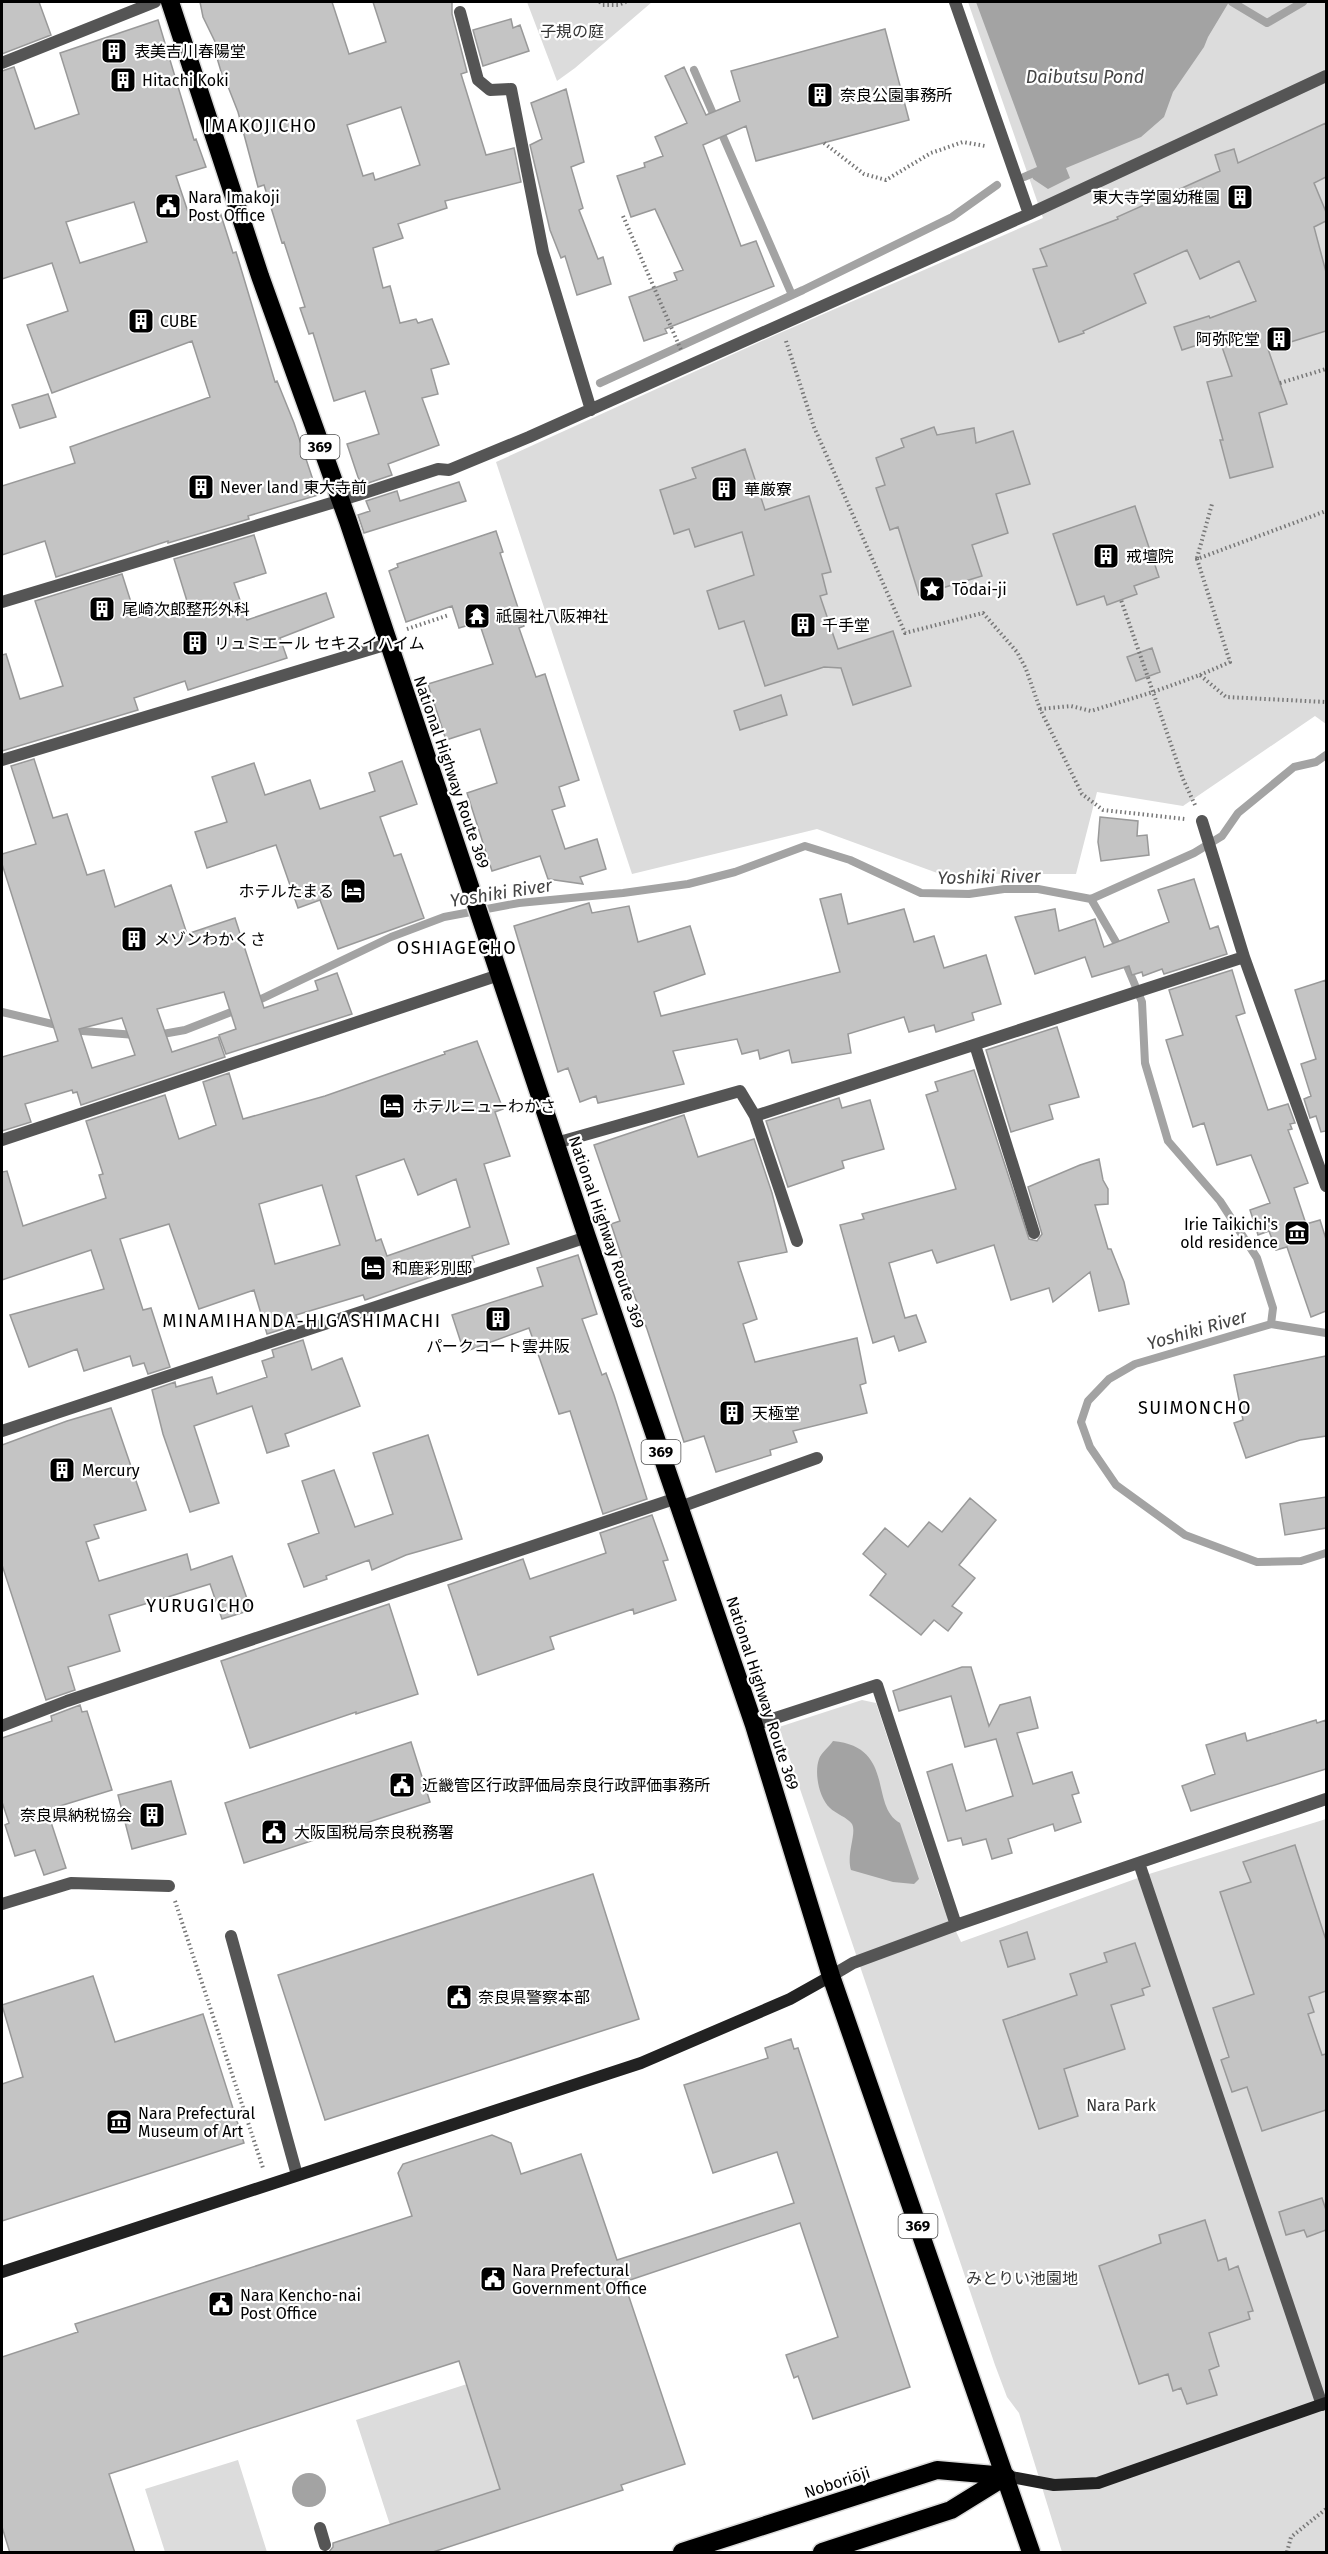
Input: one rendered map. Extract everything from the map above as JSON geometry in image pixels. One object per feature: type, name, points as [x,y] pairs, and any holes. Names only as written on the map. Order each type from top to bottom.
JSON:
[{"type":"highway","name":"National Highway Route 369","points":[[170,2],[260,276],[340,501],[587,1237],[754,1725],[831,1976],[1031,2553]]},
{"type":"highway","name":"Noboriōji","points":[[682,2553],[937,2470],[1006,2476]]},
{"type":"highway","points":[[822,2553],[951,2510],[1006,2476]]},
{"type":"street","points":[[2,63],[155,2]]},
{"type":"street","points":[[955,2],[1029,214]]},
{"type":"street","points":[[460,12],[478,80],[490,90],[511,88],[543,252],[591,410]]},
{"type":"street","points":[[2,602],[340,501],[438,469],[450,470],[781,326],[1326,76]]},
{"type":"street","points":[[2,760],[387,640]]},
{"type":"street","points":[[1202,821],[1244,957],[1326,1186]]},
{"type":"street","points":[[755,1116],[1244,957]]},
{"type":"street","points":[[2,1140],[499,975]]},
{"type":"street","points":[[975,1045],[1034,1233]]},
{"type":"street","points":[[556,1143],[741,1091],[755,1116],[797,1241]]},
{"type":"street","points":[[2,1431],[587,1237]]},
{"type":"street","points":[[2,1726],[67,1701],[818,1458]]},
{"type":"street","points":[[754,1725],[877,1685],[956,1925]]},
{"type":"street","points":[[2,2272],[641,2062],[790,1999],[853,1963],[956,1925],[1326,1798]]},
{"type":"street","points":[[1139,1863],[1324,2404]]},
{"type":"street","points":[[2,1904],[71,1883],[171,1889]]},
{"type":"street","points":[[231,1936],[297,2175]]},
{"type":"street","name":"Noboriōji","points":[[1006,2476],[1054,2485],[1098,2483],[1324,2404]]},
{"type":"street","points":[[320,2528],[325,2545]]},
{"type":"path","points":[[600,2],[602,5],[618,5],[626,2]]},
{"type":"path","points":[[824,143],[864,174],[886,180],[931,153],[963,142],[1006,150]]},
{"type":"path","points":[[623,216],[676,337]]},
{"type":"path","points":[[781,326],[814,427],[905,633],[983,613],[1017,652],[1026,669],[1040,709],[1082,794],[1102,810],[1202,821]]},
{"type":"path","points":[[1280,383],[1326,369]]},
{"type":"path","points":[[1040,709],[1071,706],[1091,711],[1153,692],[1230,662],[1197,559],[1212,504]]},
{"type":"path","points":[[1197,559],[1326,512]]},
{"type":"path","points":[[1120,600],[1182,779],[1202,821]]},
{"type":"path","points":[[387,640],[449,615]]},
{"type":"path","points":[[1200,675],[1226,697],[1326,702]]},
{"type":"path","points":[[171,1889],[264,2169]]},
{"type":"path","points":[[1287,2553],[1292,2537],[1326,2509]]},
{"type":"green space","name":"子規の庭","points":[[527,2],[652,2],[557,81]]},
{"type":"green space","name":"Tōdai-ji","points":[[968,2],[1326,2],[1326,724],[1315,716],[1183,806],[1097,792],[1076,874],[940,874],[817,829],[632,874],[496,462],[773,336],[1043,218]]},
{"type":"green space","name":"Nara Park","points":[[862,1700],[876,1703],[940,1898],[961,1942],[1149,1874],[1326,1819],[1326,2552],[1062,2552],[1019,2413],[1007,2397],[995,2365],[779,1727]]},
{"type":"green space","points":[[467,2384],[500,2489],[390,2525],[356,2420]]},
{"type":"green space","points":[[238,2460],[267,2552],[165,2552],[145,2489]]},
{"type":"water","name":"Daibutsu Pond","points":[[976,2],[1229,2],[1204,47],[1173,92],[1164,117],[1141,137],[1066,168],[1070,178],[1048,189],[1033,179],[1030,170],[1037,167]]},
{"type":"water","points":[[833,1741],[853,1746],[866,1754],[874,1765],[885,1804],[891,1815],[900,1823],[919,1879],[914,1884],[893,1882],[851,1870],[852,1824],[826,1804],[817,1778],[821,1754]]},
{"type":"water","points":[[309,2473],[321,2478],[326,2490],[321,2502],[309,2507],[297,2502],[292,2490],[297,2478]]},
{"type":"building","points":[[2,2],[39,2],[51,35],[2,54]]},
{"type":"building","points":[[200,2],[332,2],[349,54],[386,42],[373,2],[452,2],[452,14],[467,72],[461,74],[486,155],[514,148],[521,182],[445,201],[447,208],[398,224],[403,238],[373,248],[383,288],[390,286],[400,323],[416,319],[418,323],[432,319],[449,364],[431,369],[438,394],[422,398],[439,445],[388,464],[392,475],[362,485],[358,477],[347,444],[379,434],[365,391],[334,401],[313,333],[309,334],[300,308],[305,307],[264,185],[258,187],[238,112],[227,84],[225,85],[217,58],[222,56],[203,17]],"holes":[[[401,107],[420,165],[375,180],[373,173],[363,176],[347,125]]]},
{"type":"building","points":[[511,19],[513,28],[520,25],[529,51],[483,66],[473,30]]},
{"type":"building","points":[[158,20],[194,140],[196,139],[206,167],[176,176],[191,221],[220,212],[233,253],[236,252],[275,382],[277,381],[294,423],[318,495],[248,516],[249,519],[168,543],[168,541],[56,577],[45,541],[2,555],[2,486],[75,463],[70,447],[210,397],[192,341],[52,393],[27,325],[68,311],[52,263],[2,279],[2,71],[14,67],[35,129],[79,114],[60,53]],"holes":[[[134,202],[147,242],[80,263],[66,222]]]},
{"type":"building","points":[[885,29],[909,120],[756,161],[746,126],[703,145],[741,246],[756,241],[774,286],[665,329],[667,333],[644,341],[629,297],[677,280],[674,273],[683,270],[655,209],[631,217],[617,176],[645,167],[644,163],[663,156],[655,137],[687,123],[665,76],[684,67],[706,115],[740,101],[731,71]]},
{"type":"building","points":[[566,89],[584,162],[571,167],[583,208],[579,210],[598,259],[603,257],[611,284],[577,295],[565,256],[561,258],[550,230],[530,145],[542,139],[531,103]]},
{"type":"building","points":[[1326,123],[1326,177],[1314,183],[1326,212],[1326,221],[1314,227],[1326,272],[1326,331],[1268,349],[1287,404],[1259,413],[1273,467],[1230,478],[1220,440],[1223,440],[1207,382],[1232,376],[1219,338],[1182,350],[1174,327],[1209,316],[1210,318],[1256,301],[1239,261],[1200,279],[1187,250],[1134,274],[1146,303],[1083,331],[1084,333],[1059,342],[1033,269],[1047,266],[1040,249],[1118,219],[1117,217],[1220,171],[1215,155],[1234,149],[1238,163]]},
{"type":"building","points":[[48,394],[56,417],[20,428],[12,405]]},
{"type":"building","points":[[934,427],[937,435],[974,428],[976,443],[1013,431],[1030,484],[996,494],[1008,533],[972,545],[982,576],[919,595],[898,527],[890,530],[876,488],[885,485],[876,458],[904,447],[901,439]]},
{"type":"building","points":[[745,449],[765,510],[809,496],[831,572],[822,574],[827,594],[820,596],[838,649],[893,631],[911,686],[853,705],[841,668],[824,667],[765,686],[744,621],[719,629],[707,591],[754,575],[742,532],[695,547],[689,529],[674,534],[660,490],[696,478],[692,468]]},
{"type":"building","points":[[459,482],[466,501],[364,533],[358,515],[370,511],[366,501],[397,491],[400,501]]},
{"type":"building","name":"戒壇院","points":[[1135,506],[1159,577],[1134,586],[1137,594],[1107,605],[1104,596],[1077,605],[1053,534]]},
{"type":"building","points":[[496,531],[503,552],[500,553],[524,626],[519,628],[536,677],[545,674],[579,780],[559,787],[565,806],[552,810],[565,849],[597,839],[606,869],[580,877],[583,884],[548,879],[540,856],[492,871],[467,793],[497,783],[480,729],[446,740],[428,684],[493,664],[479,622],[459,628],[452,606],[406,622],[389,571],[398,567],[397,564]]},
{"type":"building","points":[[254,535],[266,573],[234,583],[247,620],[326,593],[334,617],[280,638],[287,658],[188,690],[185,681],[134,698],[138,710],[2,751],[2,655],[6,654],[20,699],[63,686],[35,601],[122,574],[136,618],[187,601],[174,559]]},
{"type":"building","points":[[1152,648],[1160,672],[1136,681],[1127,657]]},
{"type":"building","points":[[781,695],[787,715],[740,730],[734,711]]},
{"type":"building","points":[[34,759],[53,818],[67,814],[87,875],[104,870],[115,907],[171,885],[187,934],[235,918],[264,1008],[318,990],[315,981],[337,973],[352,1014],[226,1054],[219,1035],[236,1029],[224,992],[157,1009],[172,1052],[218,1037],[225,1057],[81,1105],[77,1092],[73,1093],[72,1090],[25,1104],[31,1122],[2,1131],[2,1057],[58,1041],[2,864],[2,854],[36,844],[11,766]],"holes":[[[122,1018],[135,1055],[92,1068],[79,1029]]]},
{"type":"building","points":[[402,761],[417,804],[380,817],[394,856],[401,854],[424,918],[338,949],[320,900],[298,908],[276,845],[207,868],[195,832],[227,822],[212,777],[254,763],[265,795],[310,780],[320,809],[375,791],[369,773]]},
{"type":"building","points":[[1100,817],[1138,821],[1137,836],[1147,835],[1149,855],[1101,861],[1098,842]]},
{"type":"building","points":[[1194,879],[1210,929],[1218,926],[1227,954],[1164,974],[1162,969],[1143,976],[1142,972],[1132,975],[1129,966],[1092,977],[1085,957],[1035,974],[1015,917],[1055,909],[1059,931],[1095,919],[1104,947],[1169,922],[1158,890]]},
{"type":"building","points":[[841,894],[848,924],[904,909],[914,942],[934,936],[944,968],[986,955],[1001,1004],[972,1013],[974,1020],[936,1032],[934,1025],[909,1032],[904,1017],[848,1034],[851,1053],[792,1063],[789,1050],[760,1059],[758,1050],[742,1054],[737,1039],[673,1051],[684,1084],[598,1103],[596,1096],[580,1102],[568,1068],[558,1072],[514,926],[589,903],[592,913],[629,906],[638,942],[690,926],[705,974],[654,992],[661,1016],[840,972],[820,899]]},
{"type":"building","points":[[1232,970],[1245,1013],[1236,1016],[1268,1110],[1288,1104],[1295,1123],[1290,1124],[1292,1129],[1288,1130],[1308,1183],[1294,1188],[1306,1224],[1320,1220],[1326,1239],[1326,1311],[1311,1317],[1287,1247],[1276,1250],[1269,1231],[1258,1235],[1250,1210],[1270,1203],[1251,1155],[1217,1165],[1204,1123],[1193,1127],[1166,1040],[1183,1035],[1169,990]]},
{"type":"building","points":[[1326,980],[1326,1131],[1321,1132],[1316,1116],[1310,1118],[1304,1099],[1311,1096],[1301,1064],[1316,1059],[1295,990]]},
{"type":"building","points":[[1057,1027],[1079,1097],[1049,1105],[1053,1119],[1011,1132],[986,1050]]},
{"type":"building","points":[[477,1041],[503,1109],[495,1112],[510,1156],[484,1164],[509,1244],[472,1256],[474,1262],[365,1300],[363,1295],[296,1315],[299,1324],[267,1334],[254,1290],[199,1309],[169,1224],[120,1239],[143,1310],[151,1308],[170,1367],[148,1374],[144,1363],[133,1366],[130,1356],[84,1371],[77,1349],[29,1367],[10,1315],[104,1289],[91,1250],[2,1280],[2,1172],[7,1171],[23,1226],[106,1198],[99,1175],[103,1174],[86,1121],[165,1095],[179,1139],[216,1125],[203,1082],[229,1073],[243,1119],[325,1096],[445,1054],[444,1052]],"holes":[[[404,1159],[418,1195],[456,1179],[470,1227],[387,1256],[381,1239],[376,1241],[356,1176]],[[322,1185],[340,1245],[275,1264],[259,1204]]]},
{"type":"building","points":[[974,1070],[1029,1239],[1037,1241],[1042,1234],[1028,1187],[1099,1159],[1103,1180],[1108,1189],[1108,1204],[1095,1205],[1108,1249],[1111,1249],[1124,1282],[1129,1304],[1099,1311],[1090,1272],[1053,1302],[1049,1288],[1011,1300],[994,1245],[937,1263],[932,1250],[889,1263],[905,1318],[916,1315],[926,1342],[899,1351],[894,1336],[873,1343],[840,1225],[864,1219],[862,1214],[956,1189],[926,1095],[938,1091],[935,1082]]},
{"type":"building","points":[[839,1098],[842,1108],[870,1100],[884,1149],[842,1161],[844,1168],[788,1187],[766,1121]]},
{"type":"building","points":[[684,1115],[698,1157],[754,1139],[772,1193],[787,1252],[738,1262],[757,1319],[743,1324],[755,1362],[857,1338],[866,1383],[860,1385],[867,1413],[793,1431],[797,1442],[770,1450],[771,1455],[716,1472],[704,1436],[684,1442],[647,1329],[620,1258],[622,1257],[611,1224],[620,1221],[594,1145]]},
{"type":"building","points":[[578,1255],[597,1314],[582,1319],[602,1375],[606,1373],[614,1395],[647,1499],[603,1514],[570,1411],[559,1414],[529,1328],[464,1352],[452,1315],[543,1286],[537,1268]]},
{"type":"building","points":[[303,1340],[312,1370],[342,1358],[360,1406],[285,1434],[289,1446],[267,1453],[252,1406],[194,1426],[219,1503],[190,1512],[163,1434],[152,1390],[175,1382],[176,1387],[212,1377],[217,1394],[267,1377],[262,1361],[274,1357],[272,1350]]},
{"type":"building","points":[[1326,1356],[1326,1436],[1300,1440],[1246,1458],[1234,1423],[1243,1420],[1234,1375]]},
{"type":"building","points":[[111,1408],[146,1510],[94,1525],[99,1538],[86,1542],[99,1581],[187,1554],[191,1570],[232,1556],[251,1610],[222,1619],[210,1584],[109,1615],[120,1651],[68,1667],[75,1690],[46,1700],[2,1565],[2,1445],[67,1421]]},
{"type":"building","points":[[428,1435],[462,1539],[406,1555],[372,1570],[369,1560],[304,1587],[288,1544],[319,1533],[302,1481],[334,1470],[355,1527],[393,1514],[373,1453]]},
{"type":"building","points":[[1326,1497],[1326,1528],[1285,1535],[1280,1504]]},
{"type":"building","points":[[970,1498],[996,1520],[959,1565],[975,1578],[952,1606],[962,1613],[948,1631],[934,1620],[921,1635],[870,1595],[886,1574],[863,1554],[885,1528],[908,1547],[929,1522],[942,1532]]},
{"type":"building","points":[[652,1515],[668,1560],[663,1561],[676,1600],[634,1614],[633,1609],[550,1637],[554,1649],[478,1675],[448,1585],[523,1559],[530,1579],[606,1553],[600,1533]]},
{"type":"building","points":[[389,1604],[418,1694],[356,1714],[356,1712],[250,1748],[221,1661]]},
{"type":"building","points":[[962,1667],[971,1667],[989,1726],[1000,1705],[1030,1697],[1038,1728],[1017,1733],[1033,1784],[1072,1772],[1079,1793],[1072,1795],[1081,1822],[1055,1831],[1053,1824],[1008,1839],[1012,1853],[992,1859],[986,1839],[963,1845],[961,1838],[948,1841],[927,1772],[952,1764],[966,1811],[1013,1796],[996,1739],[965,1747],[951,1696],[899,1711],[893,1691]]},
{"type":"building","points":[[80,1705],[82,1712],[87,1711],[112,1790],[47,1810],[66,1868],[44,1875],[35,1850],[15,1856],[5,1825],[9,1823],[2,1802],[2,1738],[52,1721],[51,1716]]},
{"type":"building","points":[[1316,1720],[1317,1723],[1326,1720],[1326,1769],[1191,1811],[1182,1786],[1215,1774],[1206,1745],[1245,1733],[1247,1741]]},
{"type":"building","points":[[411,1742],[430,1802],[244,1863],[225,1803]]},
{"type":"building","name":"奈良県納税協会","points":[[171,1781],[186,1834],[132,1849],[118,1795]]},
{"type":"building","points":[[1295,1845],[1326,1940],[1326,1991],[1309,1997],[1314,2012],[1308,2014],[1322,2055],[1326,2054],[1326,2110],[1262,2131],[1247,2087],[1232,2092],[1221,2060],[1229,2057],[1213,2008],[1254,1994],[1220,1892],[1251,1882],[1243,1862]]},
{"type":"building","name":"奈良県警察本部","points":[[593,1874],[639,2019],[325,2120],[278,1975]]},
{"type":"building","points":[[1027,1932],[1035,1959],[1008,1967],[1000,1941]]},
{"type":"building","points":[[1135,1943],[1150,1986],[1142,1989],[1144,1995],[1111,2005],[1125,2049],[1064,2069],[1078,2116],[1039,2129],[1003,2020],[1077,1995],[1070,1974],[1107,1962],[1104,1953]]},
{"type":"building","name":"Nara Prefectural Museum of Art","points":[[93,1976],[115,2042],[203,2014],[244,2143],[2,2221],[2,2084],[23,2077],[2,2005]]},
{"type":"building","points":[[791,2039],[794,2049],[798,2048],[910,2387],[813,2419],[798,2376],[794,2378],[786,2355],[838,2337],[800,2223],[624,2282],[685,2464],[621,2485],[623,2490],[430,2553],[328,2553],[333,2543],[500,2489],[459,2361],[109,2474],[135,2553],[10,2553],[2,2527],[2,2357],[78,2332],[75,2324],[412,2216],[398,2173],[403,2164],[492,2135],[511,2143],[521,2174],[581,2154],[617,2260],[794,2203],[777,2152],[713,2173],[684,2085],[768,2058],[765,2048]]},
{"type":"building","points":[[1322,2198],[1326,2210],[1326,2230],[1307,2237],[1304,2230],[1286,2235],[1279,2212]]},
{"type":"building","points":[[1205,2220],[1218,2261],[1226,2258],[1229,2270],[1238,2266],[1253,2311],[1248,2312],[1250,2319],[1209,2333],[1219,2366],[1209,2370],[1217,2395],[1187,2404],[1181,2388],[1173,2391],[1168,2374],[1139,2384],[1099,2266],[1161,2243],[1159,2235]]},
{"type":"waterway","points":[[1232,2],[1267,23],[1303,2]]},
{"type":"waterway","points":[[694,70],[792,295]]},
{"type":"waterway","points":[[1024,177],[1031,174]]},
{"type":"waterway","points":[[600,383],[803,290],[952,217],[997,185]]},
{"type":"waterway","points":[[1091,899],[1194,853],[1222,836],[1238,813],[1294,767],[1316,762],[1326,755]]},
{"type":"waterway","name":"Yoshiki River","points":[[253,1003],[391,937],[444,917],[519,903],[688,884],[735,872],[805,846],[850,860],[921,893],[969,894],[1004,889],[1038,889],[1091,899],[1120,949],[1142,1002],[1145,1063],[1168,1141],[1220,1201],[1257,1258],[1273,1308],[1271,1324],[1135,1364],[1109,1379],[1088,1401],[1081,1422],[1090,1447],[1116,1485],[1185,1535],[1257,1562],[1301,1561],[1326,1553]]},
{"type":"waterway","name":"Yoshiki River","points":[[157,1035],[185,1030],[239,1009]]},
{"type":"waterway","name":"Yoshiki River","points":[[2,1012],[82,1031],[136,1035]]},
{"type":"waterway","points":[[1271,1324],[1326,1333]]},
{"type":"place","name":"表美吉川春陽堂","points":[[114,51]]},
{"type":"place","name":"Hitachi Koki","points":[[123,80]]},
{"type":"place","name":"奈良公園事務所","points":[[820,95]]},
{"type":"place","name":"東大寺学園幼稚園","points":[[1240,197]]},
{"type":"place","name":"Nara Imakoji Post Office","points":[[168,206]]},
{"type":"place","name":"CUBE","points":[[141,321]]},
{"type":"place","name":"阿弥陀堂","points":[[1279,339]]},
{"type":"place","name":"Never land 東大寺前","points":[[201,487]]},
{"type":"place","name":"華厳寮","points":[[724,489]]},
{"type":"place","name":"戒壇院","points":[[1106,556]]},
{"type":"place","name":"Tōdai-ji","points":[[932,589]]},
{"type":"place","name":"尾崎次郎整形外科","points":[[102,609]]},
{"type":"place","name":"祇園社八阪神社","points":[[477,616]]},
{"type":"place","name":"千手堂","points":[[803,625]]},
{"type":"place","name":"リュミエール セキスイハイム","points":[[195,643]]},
{"type":"place","name":"ホテルたまる","points":[[353,891]]},
{"type":"place","name":"メゾンわかくさ","points":[[134,939]]},
{"type":"place","name":"ホテルニューわかさ","points":[[392,1106]]},
{"type":"place","name":"Irie Taikichi's old residence","points":[[1297,1233]]},
{"type":"place","name":"和鹿彩別邸","points":[[373,1268]]},
{"type":"place","name":"パークコート雲井阪","points":[[498,1319]]},
{"type":"place","name":"天極堂","points":[[732,1413]]},
{"type":"place","name":"Mercury","points":[[62,1470]]},
{"type":"place","name":"近畿管区行政評価局奈良行政評価事務所","points":[[402,1785]]},
{"type":"place","name":"奈良県納税協会","points":[[152,1815]]},
{"type":"place","name":"大阪国税局奈良税務署","points":[[274,1832]]},
{"type":"place","name":"奈良県警察本部","points":[[459,1997]]},
{"type":"place","name":"Nara Prefectural Museum of Art","points":[[119,2122]]},
{"type":"place","name":"Nara Prefectural Government Office","points":[[493,2279]]},
{"type":"place","name":"Nara Kencho-nai Post Office","points":[[221,2304]]},
{"type":"district","name":"IMAKOJICHO","points":[[261,126]]},
{"type":"district","name":"OSHIAGECHO","points":[[457,948]]},
{"type":"district","name":"MINAMIHANDA-HIGASHIMACHI","points":[[302,1321]]},
{"type":"district","name":"SUIMONCHO","points":[[1195,1408]]},
{"type":"district","name":"YURUGICHO","points":[[201,1606]]},
{"type":"park label","name":"みとりい池園地","points":[[1022,2278]]}]
